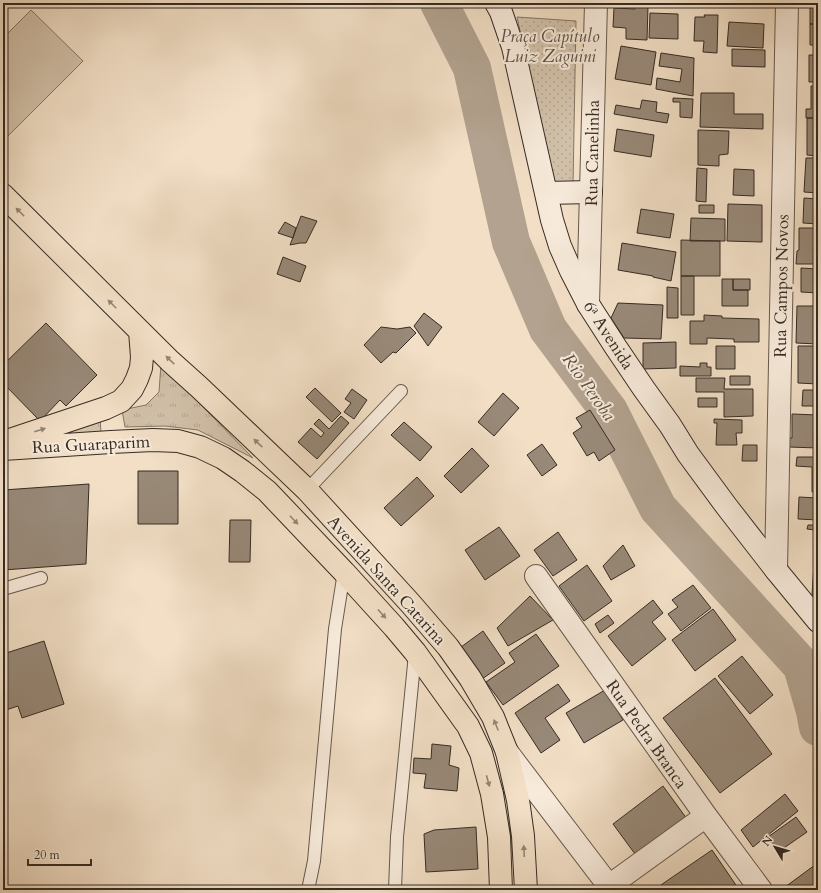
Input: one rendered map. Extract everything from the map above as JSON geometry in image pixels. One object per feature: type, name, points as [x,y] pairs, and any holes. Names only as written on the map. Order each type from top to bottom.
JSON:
[{"type":"main road","name":"Avenida Santa Catarina","points":[[3,195],[170,361],[307,490],[448,647],[470,678],[493,717],[507,752],[518,800],[523,836],[526,890]]},
{"type":"main road","name":"Rua Guaraparim","points":[[3,442],[106,408],[122,401],[132,389],[141,368],[142,357],[140,331]]},
{"type":"main road","name":"Rua Guaraparim","points":[[3,449],[153,440],[178,441]]},
{"type":"main road","name":"Avenida Santa Catarina","points":[[178,441],[200,447],[223,458],[267,491],[344,572],[415,652],[468,726],[481,753],[492,794],[499,837],[502,890]]},
{"type":"street","name":"6ª Avenida","points":[[496,3],[501,12],[513,47],[552,220],[560,246],[588,304],[688,454],[776,570],[818,621]]},
{"type":"street","name":"Rua Canelinha","points":[[588,304],[596,3]]},
{"type":"street","name":"Rua Campos Novos","points":[[776,570],[787,3]]},
{"type":"street","points":[[546,193],[591,192]]},
{"type":"street","name":"Rua Pedra Branca","points":[[536,576],[706,816],[761,890]]},
{"type":"street","points":[[507,752],[610,888],[706,816]]},
{"type":"lane","points":[[307,490],[401,391]]},
{"type":"lane","points":[[308,890],[314,861],[335,629],[344,572]]},
{"type":"lane","points":[[3,589],[41,578]]},
{"type":"lane","points":[[395,890],[397,837],[415,652]]},
{"type":"green space","points":[[31,10],[83,61],[3,141],[3,38]]},
{"type":"green space","name":"Praça Capítulo Luiz Zaguini","points":[[517,17],[576,21],[573,185],[554,188]]},
{"type":"green space","points":[[161,364],[253,458],[198,430],[165,426],[125,427],[122,410],[146,405],[159,392]]},
{"type":"green space","points":[[100,415],[101,434],[29,437]]},
{"type":"building","points":[[569,3],[569,6],[538,4]]},
{"type":"building","points":[[699,3],[732,3],[732,5],[699,5]]},
{"type":"building","points":[[810,3],[818,3],[818,24],[810,24]]},
{"type":"building","points":[[635,6],[648,6],[647,40],[626,39],[626,28],[613,27],[614,8],[635,9]]},
{"type":"building","points":[[650,13],[678,14],[678,39],[649,38]]},
{"type":"building","points":[[704,15],[718,15],[717,53],[703,52],[704,41],[694,41],[695,17],[705,17]]},
{"type":"building","points":[[729,22],[764,24],[763,48],[727,46]]},
{"type":"building","points":[[810,24],[818,24],[818,45],[810,45]]},
{"type":"building","points":[[621,46],[656,52],[651,85],[615,79]]},
{"type":"building","points":[[732,49],[765,50],[765,67],[732,66]]},
{"type":"building","points":[[661,53],[694,58],[693,96],[656,89],[657,78],[680,82],[682,69],[659,66]]},
{"type":"building","points":[[809,55],[818,55],[818,82],[809,82]]},
{"type":"building","points":[[811,86],[818,86],[818,118],[806,118],[806,109],[811,109]]},
{"type":"building","points":[[701,93],[734,93],[734,114],[763,114],[763,129],[700,127]]},
{"type":"building","points":[[673,98],[693,99],[692,118],[680,117],[680,102],[673,102]]},
{"type":"building","points":[[642,100],[657,102],[656,112],[669,114],[667,123],[614,114],[616,105],[640,109]]},
{"type":"building","points":[[807,118],[818,118],[818,156],[807,155]]},
{"type":"building","points":[[617,129],[654,135],[651,157],[614,151]]},
{"type":"building","points":[[698,130],[729,131],[728,154],[719,155],[719,166],[698,165]]},
{"type":"building","points":[[806,158],[818,158],[818,193],[804,192]]},
{"type":"building","points":[[697,168],[707,169],[706,202],[696,201]]},
{"type":"building","points":[[734,169],[754,170],[754,196],[733,195]]},
{"type":"building","points":[[804,198],[818,199],[818,224],[803,223]]},
{"type":"building","points":[[728,204],[762,205],[762,242],[727,241]]},
{"type":"building","points":[[699,205],[714,205],[714,213],[699,213]]},
{"type":"building","points":[[641,209],[674,214],[670,238],[637,233]]},
{"type":"building","points":[[301,216],[317,221],[306,243],[290,245]]},
{"type":"building","points":[[691,218],[725,219],[725,241],[690,241]]},
{"type":"building","points":[[285,222],[296,228],[293,238],[278,233]]},
{"type":"building","points":[[799,228],[818,228],[818,264],[796,264],[797,251],[799,250]]},
{"type":"building","points":[[681,240],[720,241],[720,276],[681,276]]},
{"type":"building","points":[[622,243],[676,252],[671,281],[653,276],[618,270]]},
{"type":"building","points":[[283,257],[306,266],[300,282],[277,274]]},
{"type":"building","points":[[801,268],[818,269],[818,293],[801,292]]},
{"type":"building","points":[[681,276],[694,276],[694,315],[681,315]]},
{"type":"building","points":[[722,279],[733,279],[733,290],[748,290],[748,306],[722,306]]},
{"type":"building","points":[[733,279],[750,279],[750,290],[733,290]]},
{"type":"building","points":[[667,287],[678,288],[678,318],[667,318]]},
{"type":"building","points":[[618,303],[663,305],[661,339],[624,338],[611,318]]},
{"type":"building","points":[[797,306],[818,306],[818,344],[796,343]]},
{"type":"building","points":[[424,313],[442,327],[428,346],[414,326]]},
{"type":"building","points":[[704,315],[722,316],[722,318],[759,319],[759,342],[734,342],[734,339],[707,338],[707,344],[690,344],[690,321],[704,321]]},
{"type":"building","points":[[46,323],[97,375],[66,406],[60,400],[40,421],[3,383],[3,365]]},
{"type":"building","points":[[381,327],[397,329],[410,327],[416,333],[396,353],[393,352],[381,363],[364,345]]},
{"type":"building","points":[[676,342],[676,368],[643,369],[643,343]]},
{"type":"building","points":[[716,346],[735,346],[735,369],[716,369]]},
{"type":"building","points":[[798,346],[818,346],[818,384],[798,383]]},
{"type":"building","points":[[700,363],[707,363],[707,367],[711,367],[711,376],[680,376],[680,366],[700,367]]},
{"type":"building","points":[[730,376],[750,376],[750,385],[730,385]]},
{"type":"building","points":[[696,378],[725,378],[724,389],[753,389],[753,416],[724,417],[724,392],[696,392]]},
{"type":"building","points":[[315,388],[341,413],[332,422],[306,397]]},
{"type":"building","points":[[352,389],[367,400],[354,419],[344,412],[351,403],[345,399]]},
{"type":"building","points":[[803,390],[818,390],[818,406],[802,406]]},
{"type":"building","points":[[503,393],[519,408],[494,436],[478,422]]},
{"type":"building","points":[[698,398],[717,398],[717,407],[698,407]]},
{"type":"building","points":[[590,410],[615,450],[599,461],[594,452],[587,456],[573,433],[582,427],[576,418]]},
{"type":"building","points":[[792,414],[818,415],[818,448],[789,447],[789,438],[792,438]]},
{"type":"building","points":[[341,416],[349,423],[317,459],[298,442],[311,428],[321,437],[324,433],[314,424],[319,419],[329,429]]},
{"type":"building","points":[[714,419],[742,420],[742,433],[736,433],[737,445],[716,445],[717,423],[714,423]]},
{"type":"building","points":[[404,422],[432,447],[420,461],[391,435]]},
{"type":"building","points":[[542,444],[557,465],[542,476],[527,455]]},
{"type":"building","points":[[743,445],[757,445],[757,461],[742,461]]},
{"type":"building","points":[[472,448],[489,466],[461,493],[444,476]]},
{"type":"building","points":[[797,457],[818,457],[818,492],[812,492],[812,467],[796,466]]},
{"type":"building","points":[[138,471],[178,471],[178,524],[138,524]]},
{"type":"building","points":[[417,477],[434,496],[401,526],[384,508]]},
{"type":"building","points":[[89,484],[86,564],[3,570],[3,490]]},
{"type":"building","points":[[799,497],[818,498],[818,520],[798,519]]},
{"type":"building","points":[[230,520],[251,520],[250,562],[229,562]]},
{"type":"building","points":[[808,525],[818,525],[818,542],[815,542],[815,530],[807,529]]},
{"type":"building","points":[[499,527],[520,556],[485,580],[465,550]]},
{"type":"building","points":[[558,532],[577,560],[553,576],[534,550]]},
{"type":"building","points":[[623,545],[635,566],[611,580],[603,566]]},
{"type":"building","points":[[814,564],[818,564],[818,595],[812,595]]},
{"type":"building","points":[[587,565],[612,601],[584,621],[559,586]]},
{"type":"building","points":[[693,585],[711,608],[681,631],[668,614],[678,607],[672,600]]},
{"type":"building","points":[[530,596],[553,620],[508,646],[497,628]]},
{"type":"building","points":[[653,600],[663,613],[652,622],[666,639],[632,666],[608,636]]},
{"type":"building","points":[[713,609],[736,640],[695,671],[672,640]]},
{"type":"building","points":[[608,615],[614,623],[600,633],[595,624]]},
{"type":"building","points":[[483,631],[505,663],[482,679],[461,647]]},
{"type":"building","points":[[536,634],[559,666],[503,705],[486,682],[515,662],[509,653]]},
{"type":"building","points":[[44,641],[64,704],[22,718],[18,706],[3,711],[3,654]]},
{"type":"building","points":[[742,656],[773,695],[750,714],[718,676]]},
{"type":"building","points":[[715,678],[772,754],[720,793],[663,718]]},
{"type":"building","points":[[558,684],[570,701],[545,718],[560,740],[541,753],[515,713]]},
{"type":"building","points":[[605,690],[623,720],[584,743],[566,713]]},
{"type":"building","points":[[432,744],[451,746],[449,765],[459,768],[457,791],[424,788],[426,774],[413,773],[414,758],[431,759]]},
{"type":"building","points":[[663,786],[687,819],[635,854],[613,824]]},
{"type":"building","points":[[785,794],[798,811],[753,847],[741,830]]},
{"type":"building","points":[[796,817],[807,832],[778,852],[768,837]]},
{"type":"building","points":[[476,827],[478,869],[426,872],[424,834],[434,830]]},
{"type":"building","points":[[712,850],[738,888],[735,890],[655,889]]},
{"type":"building","points":[[815,865],[818,870],[818,890],[787,890],[785,887]]},
{"type":"waterway","name":"Rio Peroba","points":[[439,3],[472,68],[511,242],[548,329],[609,411],[658,508],[802,666],[818,727]]}]
